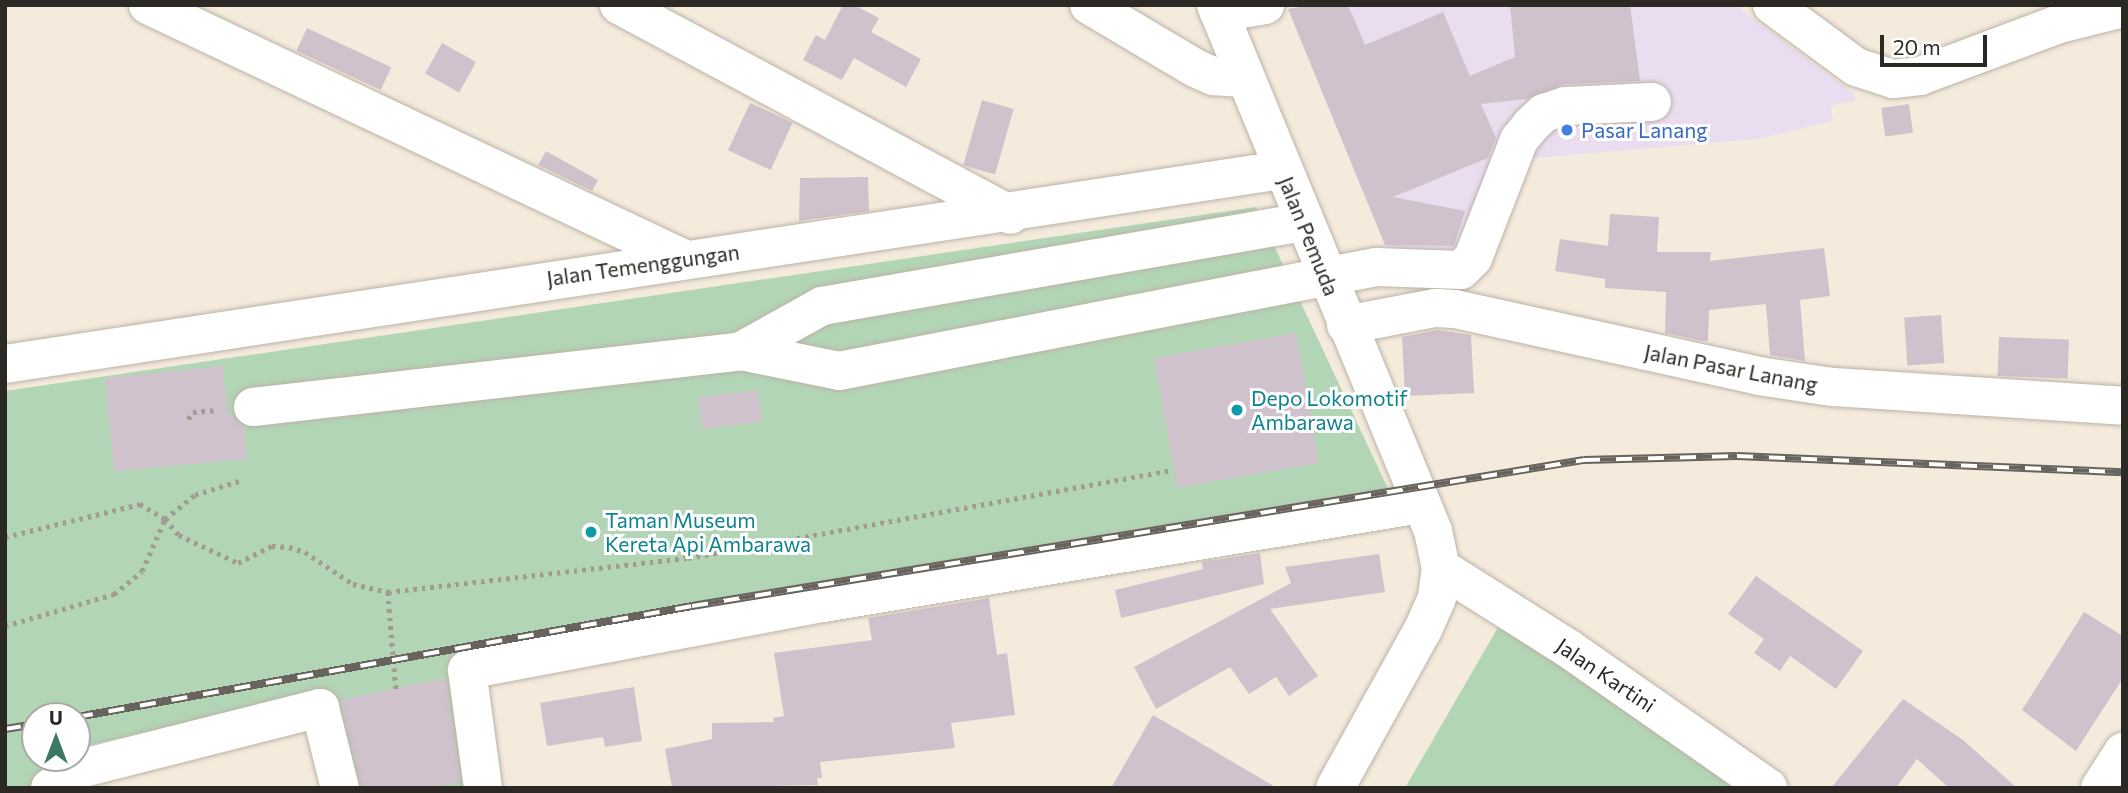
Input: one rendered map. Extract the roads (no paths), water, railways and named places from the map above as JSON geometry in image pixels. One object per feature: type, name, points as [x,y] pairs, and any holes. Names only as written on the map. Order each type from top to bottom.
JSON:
[{"type":"street","points":[[148,5],[682,258]]},
{"type":"street","points":[[619,5],[1010,215]]},
{"type":"street","points":[[1089,5],[1195,68],[1213,76],[1242,78]]},
{"type":"street","points":[[1217,9],[1265,5]]},
{"type":"street","points":[[1772,5],[1856,67],[1893,79],[1920,76],[2059,24],[2123,8]]},
{"type":"street","name":"Jalan Pemuda","points":[[1217,9],[1242,78],[1433,531],[1440,568],[1437,598],[1422,631],[1335,788]]},
{"type":"street","points":[[253,407],[741,351],[839,371],[1404,264],[1461,270],[1473,258],[1519,140],[1544,113],[1566,106],[1652,102]]},
{"type":"street","name":"Jalan Temenggungan","points":[[5,364],[682,258],[1010,215],[1282,170]]},
{"type":"street","points":[[741,351],[822,306],[1304,222]]},
{"type":"street","name":"Jalan Pasar Lanang","points":[[1346,326],[1455,309],[1746,373],[1833,387],[2123,406]]},
{"type":"street","points":[[483,788],[467,670],[823,603],[1421,504]]},
{"type":"street","name":"Jalan Kartini","points":[[1440,568],[1569,649],[1744,781]]},
{"type":"street","points":[[50,788],[79,769],[320,708],[340,788]]},
{"type":"street","points":[[2100,788],[2123,752]]},
{"type":"railway","points":[[91,714],[692,606],[1584,460],[1737,456],[2123,472]]},
{"type":"railway","points":[[5,729],[21,726]]},
{"type":"place","name":"Pasar Lanang","points":[[1567,130]]},
{"type":"place","name":"Depo Lokomotif Ambarawa","points":[[1237,410]]},
{"type":"place","name":"Taman Museum Kereta Api Ambarawa","points":[[591,532]]}]
